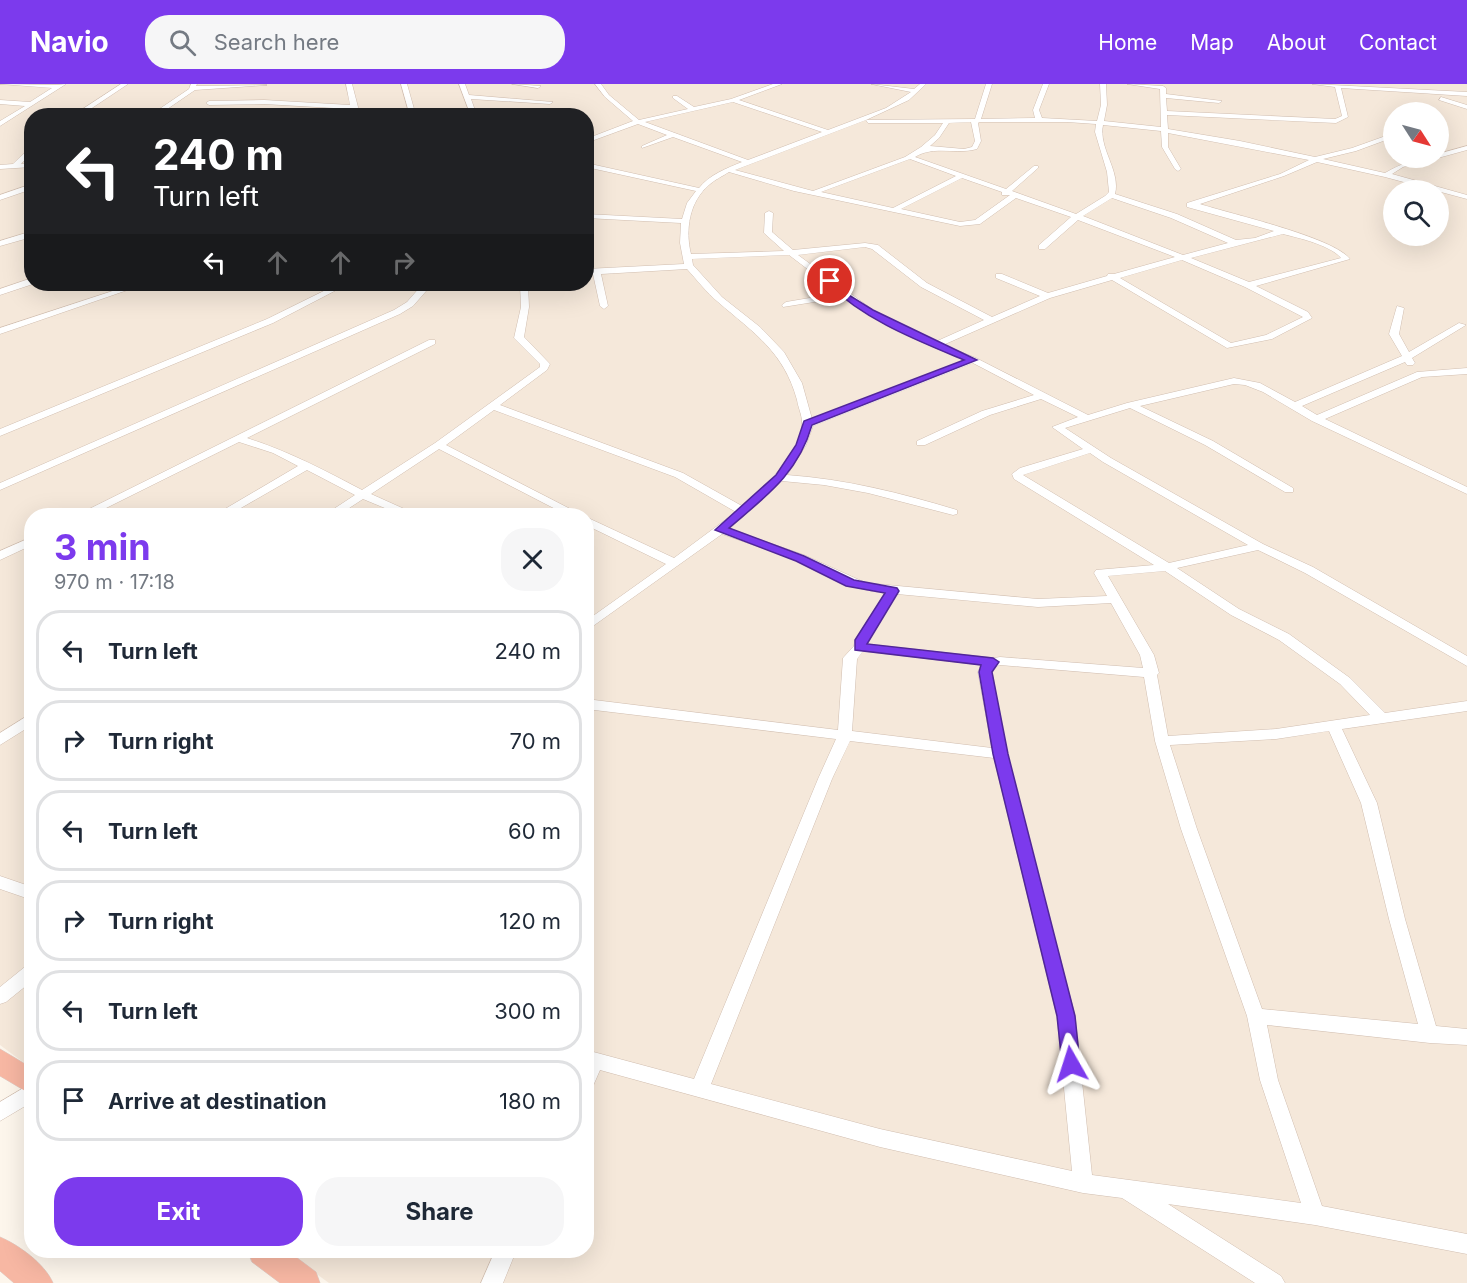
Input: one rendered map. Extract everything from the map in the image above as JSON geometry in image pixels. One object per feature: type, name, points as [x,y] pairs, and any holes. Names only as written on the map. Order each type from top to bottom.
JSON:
[{"type":"highway","points":[[0,1061],[24,1078]]},
{"type":"highway","points":[[0,1252],[38,1283]]},
{"type":"highway","points":[[272,1258],[305,1283]]},
{"type":"street","points":[[2,84],[60,86]]},
{"type":"street","points":[[88,108],[125,84]]},
{"type":"street","points":[[209,103],[264,102],[355,107],[349,84]]},
{"type":"street","points":[[404,84],[411,108]]},
{"type":"street","points":[[462,84],[471,108]]},
{"type":"street","points":[[515,84],[538,86]]},
{"type":"street","points":[[598,84],[607,84]]},
{"type":"street","points":[[598,84],[638,122],[747,162]]},
{"type":"street","points":[[594,136],[638,122],[677,115],[691,108],[733,100],[779,84]]},
{"type":"street","points":[[874,84],[920,88]]},
{"type":"street","points":[[926,148],[964,151],[975,148],[978,141],[976,120],[989,84]]},
{"type":"street","points":[[1039,120],[1036,110],[1046,84]]},
{"type":"street","points":[[1103,84],[1101,122],[1098,132],[1111,172],[1111,195]]},
{"type":"street","points":[[1130,84],[1161,87],[1166,113],[1165,147],[1178,169]]},
{"type":"street","points":[[1315,84],[1361,86],[1421,93],[1467,94]]},
{"type":"street","points":[[1414,84],[1421,93],[1467,107]]},
{"type":"street","points":[[164,108],[192,90],[192,86],[264,85],[264,108]]},
{"type":"street","points":[[0,124],[60,86]]},
{"type":"street","points":[[1166,113],[1336,121],[1345,117],[1346,111],[1338,86]]},
{"type":"street","points":[[594,619],[721,530],[780,478],[801,445],[808,424],[800,390],[781,354],[757,329],[718,299],[688,262],[684,243],[685,222],[699,190],[728,170],[862,121],[902,102],[920,88]]},
{"type":"street","points":[[1164,96],[1219,101]]},
{"type":"street","points":[[467,97],[550,102]]},
{"type":"street","points":[[675,97],[691,108]]},
{"type":"street","points":[[733,100],[775,112],[828,132]]},
{"type":"street","points":[[0,102],[29,104]]},
{"type":"street","points":[[298,103],[298,108]]},
{"type":"street","points":[[775,112],[785,110]]},
{"type":"street","points":[[862,121],[1039,120],[1101,122],[1164,129],[1386,175],[1467,197]]},
{"type":"street","points":[[816,192],[832,183],[910,157],[926,148],[947,121]]},
{"type":"street","points":[[644,147],[672,135]]},
{"type":"street","points":[[1165,213],[1383,139]]},
{"type":"street","points":[[1449,153],[1467,148]]},
{"type":"street","points":[[15,166],[24,156]]},
{"type":"street","points":[[910,157],[959,177],[1076,216],[1179,256],[1248,285],[1305,314],[1307,320],[1254,342],[1230,346],[1111,276]]},
{"type":"street","points":[[0,167],[24,165]]},
{"type":"street","points":[[594,167],[699,190]]},
{"type":"street","points":[[728,170],[950,223],[967,224],[977,222],[1036,168]]},
{"type":"street","points":[[1386,175],[1398,168]]},
{"type":"street","points":[[894,210],[959,177]]},
{"type":"street","points":[[1451,192],[1467,186]]},
{"type":"street","points":[[0,198],[24,189]]},
{"type":"street","points":[[1041,247],[1076,216],[1111,195],[1165,213],[1235,243]]},
{"type":"street","points":[[1191,204],[1312,240],[1340,252],[1346,259],[1248,285]]},
{"type":"street","points":[[769,213],[768,233],[830,281],[844,295],[870,312],[935,345],[973,360],[1087,418]]},
{"type":"street","points":[[594,216],[685,222]]},
{"type":"street","points":[[935,345],[1047,296],[1179,256],[1256,240],[1280,232]]},
{"type":"street","points":[[0,244],[24,236]]},
{"type":"street","points":[[594,272],[865,245],[875,247],[924,285],[990,320]]},
{"type":"street","points":[[999,276],[1047,296]]},
{"type":"street","points":[[594,280],[604,306]]},
{"type":"street","points":[[0,292],[24,284]]},
{"type":"street","points":[[0,331],[120,291]]},
{"type":"street","points":[[0,433],[270,321],[330,291]]},
{"type":"street","points":[[0,487],[398,312],[422,291]]},
{"type":"street","points":[[341,508],[439,445],[540,372],[545,364],[519,338],[525,307],[524,291]]},
{"type":"street","points":[[786,305],[844,295]]},
{"type":"street","points":[[1400,308],[1394,334],[1405,358],[1420,374]]},
{"type":"street","points":[[1294,406],[1405,358],[1462,325]]},
{"type":"street","points":[[97,508],[432,342]]},
{"type":"street","points":[[808,424],[973,360]]},
{"type":"street","points":[[1316,419],[1420,374],[1467,371]]},
{"type":"street","points":[[1467,490],[1316,419],[1259,386],[1241,381],[1131,405],[1057,428],[1090,450],[1259,546],[1309,570],[1467,662]]},
{"type":"street","points":[[921,443],[986,413],[1044,395]]},
{"type":"street","points":[[1131,405],[1209,443],[1289,490]]},
{"type":"street","points":[[493,406],[679,475],[743,511]]},
{"type":"street","points":[[238,438],[268,447],[395,508]]},
{"type":"street","points":[[439,445],[562,508]]},
{"type":"street","points":[[1090,450],[1017,474],[1019,479],[1167,567],[1235,612],[1284,638],[1345,681],[1382,718]]},
{"type":"street","points":[[233,508],[308,465]]},
{"type":"street","points":[[780,478],[811,479],[875,491],[953,512]]},
{"type":"street","points":[[594,524],[674,563]]},
{"type":"street","points":[[721,530],[800,558],[851,583],[892,591],[1038,603],[1113,599]]},
{"type":"street","points":[[0,556],[24,544]]},
{"type":"street","points":[[1259,546],[1167,567],[1100,573],[1141,644],[1152,673],[1162,741],[1193,840],[1256,1016],[1269,1080],[1315,1215]]},
{"type":"street","points":[[700,1088],[825,779],[845,736],[850,658],[860,647],[861,640],[892,591]]},
{"type":"street","points":[[860,647],[993,662],[1152,673]]},
{"type":"street","points":[[993,662],[988,664],[985,672],[1000,754],[1066,1016],[1083,1183]]},
{"type":"street","points":[[594,705],[1000,754]]},
{"type":"street","points":[[1162,741],[1239,738],[1467,706]]},
{"type":"street","points":[[0,740],[24,724]]},
{"type":"street","points":[[1333,725],[1369,803],[1396,919],[1430,1035]]},
{"type":"street","points":[[0,882],[24,891]]},
{"type":"street","points":[[0,998],[24,978]]},
{"type":"street","points":[[1256,1016],[1467,1037]]},
{"type":"street","points":[[594,1060],[880,1138],[1083,1183],[1315,1215],[1467,1244]]},
{"type":"street","points":[[0,1113],[24,1096]]},
{"type":"street","points":[[1125,1188],[1274,1283]]},
{"type":"street","points":[[492,1283],[503,1258]]},
{"type":"shaded area","points":[[0,84],[1467,84],[1467,1283],[329,1283],[295,1258],[594,1258],[594,508],[24,508],[24,1063],[0,1045]]},
{"type":"route","points":[[830,281],[844,295],[870,312],[935,345],[973,360],[808,424],[801,445],[780,478],[721,530],[800,558],[851,583],[892,591],[861,640],[860,647],[993,662],[988,664],[985,672],[1000,754],[1041,909],[1066,1016],[1071,1064]]}]
